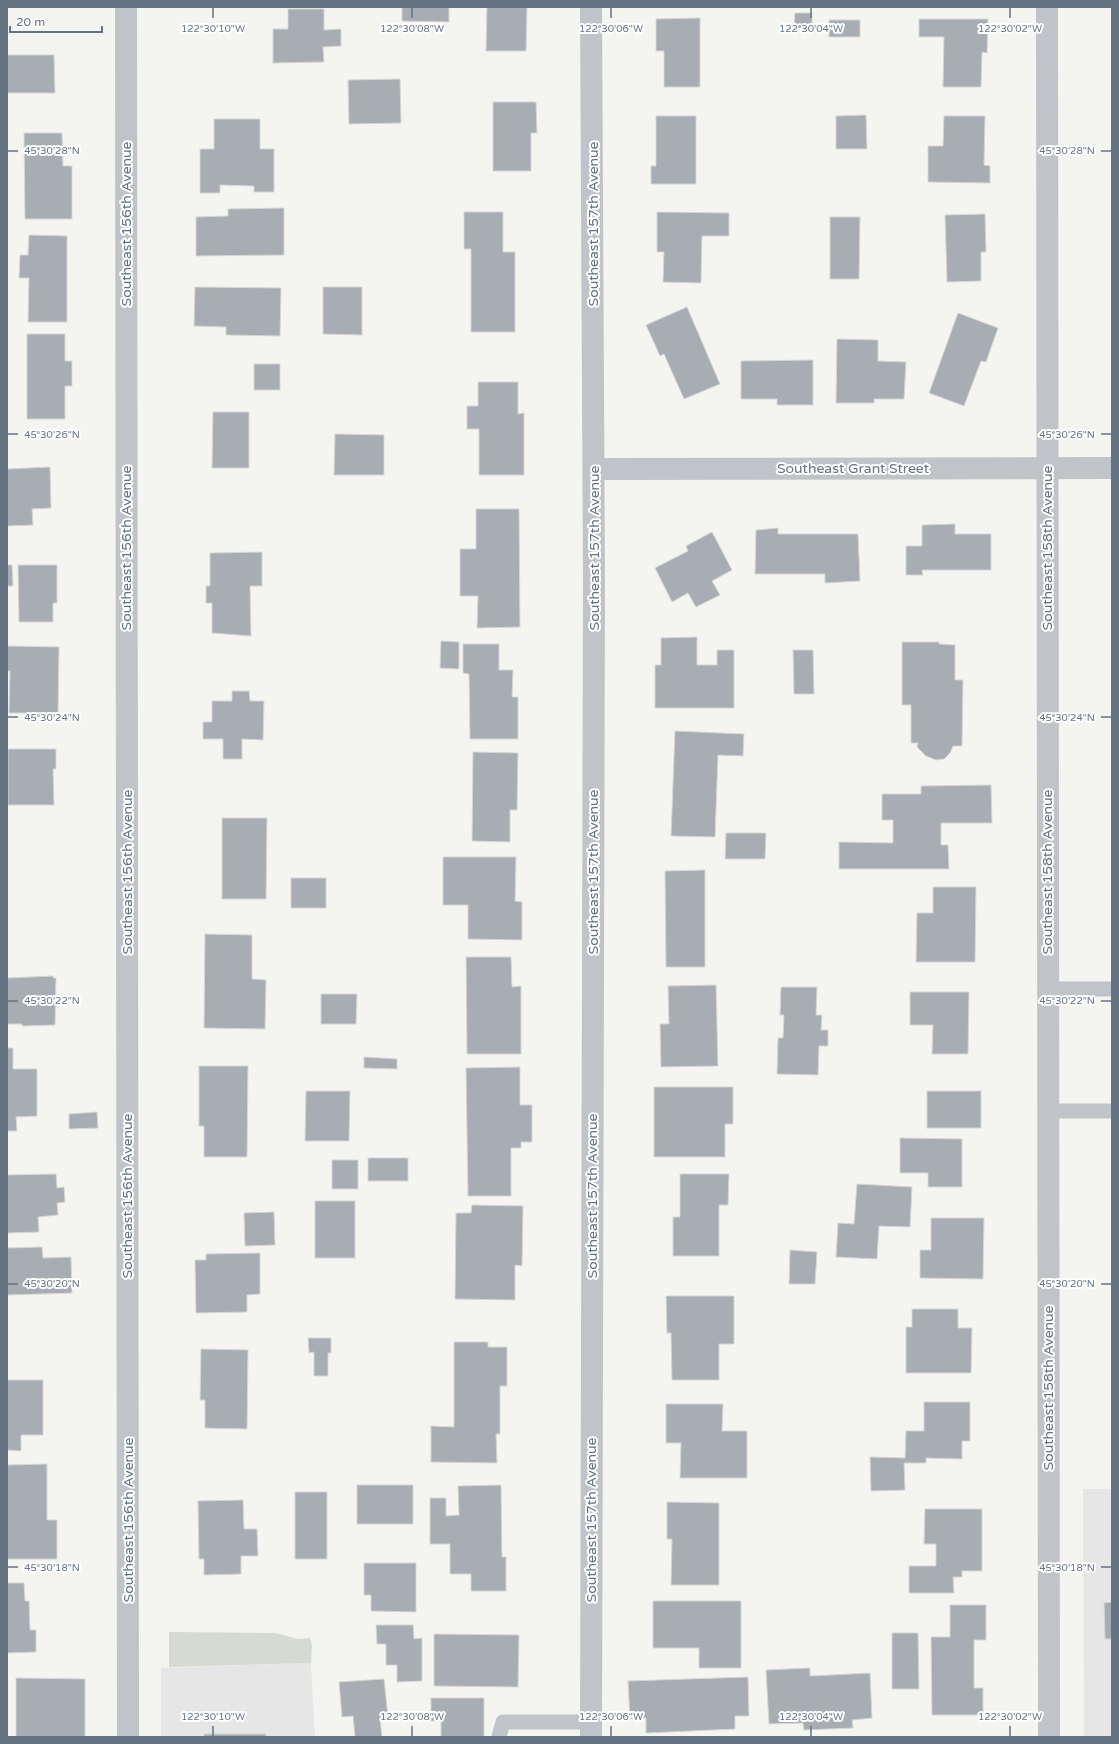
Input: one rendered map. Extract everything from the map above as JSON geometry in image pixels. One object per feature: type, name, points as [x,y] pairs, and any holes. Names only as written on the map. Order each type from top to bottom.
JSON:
[{"type":"street","name":"Southeast 156th Avenue","points":[[126,7],[128,1737]]},
{"type":"street","name":"Southeast 157th Avenue","points":[[590,1729],[594,469],[591,7]]},
{"type":"street","name":"Southeast 158th Avenue","points":[[1047,7],[1046,468],[1049,1737]]},
{"type":"street","name":"Southeast Grant Street","points":[[594,469],[1112,468]]},
{"type":"lane","points":[[1048,989],[1112,989]]},
{"type":"lane","points":[[1048,1111],[1112,1111]]},
{"type":"lane","points":[[499,1737],[503,1722],[590,1729]]},
{"type":"shaded area","points":[[1083,1489],[1112,1489],[1112,1737],[1084,1737]]},
{"type":"shaded area","points":[[169,1632],[275,1633],[298,1639],[310,1638],[312,1646],[311,1663],[169,1667]]},
{"type":"shaded area","points":[[311,1663],[315,1737],[161,1737],[161,1668]]},
{"type":"building","points":[[402,7],[449,7],[449,22],[402,21]]},
{"type":"building","points":[[487,7],[527,7],[526,51],[486,51]]},
{"type":"building","points":[[288,9],[324,9],[324,30],[341,29],[341,46],[323,47],[324,62],[273,63],[273,29],[288,29]]},
{"type":"building","points":[[795,13],[812,13],[812,29],[794,29]]},
{"type":"building","points":[[700,18],[700,87],[664,87],[664,51],[656,51],[656,19]]},
{"type":"building","points":[[919,19],[988,19],[987,53],[982,52],[981,87],[943,87],[944,37],[919,37]]},
{"type":"building","points":[[829,20],[860,20],[860,37],[829,37]]},
{"type":"building","points":[[7,55],[54,55],[55,93],[7,93]]},
{"type":"building","points":[[400,79],[401,123],[349,124],[348,80]]},
{"type":"building","points":[[493,102],[536,102],[537,133],[531,133],[531,171],[493,171]]},
{"type":"building","points":[[866,115],[867,149],[836,149],[836,116]]},
{"type":"building","points":[[656,116],[696,116],[696,184],[651,184],[651,166],[656,166]]},
{"type":"building","points":[[944,116],[985,116],[984,165],[990,166],[990,183],[928,182],[928,146],[943,146]]},
{"type":"building","points":[[214,119],[260,119],[260,149],[274,149],[274,192],[254,192],[254,186],[220,185],[220,193],[200,193],[200,149],[214,149]]},
{"type":"building","points":[[24,133],[62,133],[63,166],[72,166],[72,219],[25,219]]},
{"type":"building","points":[[284,208],[284,255],[196,256],[196,217],[228,216],[228,209]]},
{"type":"building","points":[[464,212],[503,212],[503,252],[515,252],[515,332],[471,332],[471,249],[464,249]]},
{"type":"building","points":[[657,212],[729,213],[729,236],[702,236],[701,283],[663,282],[664,252],[657,252]]},
{"type":"building","points":[[985,214],[986,252],[981,252],[981,281],[947,282],[945,215]]},
{"type":"building","points":[[830,217],[860,217],[859,279],[830,279]]},
{"type":"building","points":[[29,235],[67,236],[67,322],[28,322],[29,278],[19,278],[20,255],[28,255]]},
{"type":"building","points":[[195,287],[281,288],[280,336],[226,335],[226,327],[194,326]]},
{"type":"building","points":[[323,287],[362,287],[362,335],[323,334]]},
{"type":"building","points":[[687,307],[720,384],[684,399],[664,354],[660,356],[646,325]]},
{"type":"building","points":[[958,313],[998,328],[986,362],[981,361],[964,406],[929,393]]},
{"type":"building","points":[[27,334],[65,334],[65,361],[72,361],[72,386],[65,386],[65,419],[27,419]]},
{"type":"building","points":[[837,339],[878,340],[878,361],[906,362],[904,399],[874,399],[874,403],[836,403]]},
{"type":"building","points":[[813,360],[813,405],[777,405],[777,399],[741,399],[741,361]]},
{"type":"building","points":[[254,364],[280,364],[280,390],[254,390]]},
{"type":"building","points":[[478,382],[518,382],[518,414],[524,413],[524,475],[479,475],[479,429],[467,429],[467,406],[478,406]]},
{"type":"building","points":[[213,412],[249,412],[249,468],[212,468]]},
{"type":"building","points":[[335,434],[384,435],[384,475],[334,475]]},
{"type":"building","points":[[50,467],[51,508],[32,509],[33,525],[7,526],[7,469]]},
{"type":"building","points":[[476,509],[519,509],[520,627],[477,628],[478,596],[460,596],[460,549],[476,549]]},
{"type":"building","points":[[955,524],[955,534],[991,534],[991,570],[922,570],[923,575],[906,575],[906,546],[922,546],[922,525]]},
{"type":"building","points":[[778,528],[778,534],[858,534],[860,581],[825,583],[825,574],[755,574],[756,530]]},
{"type":"building","points":[[712,532],[732,570],[712,581],[720,595],[696,607],[688,593],[672,602],[655,568],[688,551],[686,546]]},
{"type":"building","points":[[262,552],[262,586],[250,586],[251,636],[212,633],[212,603],[206,603],[206,586],[210,586],[210,553]]},
{"type":"building","points":[[7,565],[12,565],[13,586],[7,586]]},
{"type":"building","points":[[18,565],[57,565],[57,603],[53,603],[53,622],[19,622]]},
{"type":"building","points":[[697,637],[697,665],[717,665],[717,650],[734,650],[734,708],[655,708],[655,665],[661,665],[661,638]]},
{"type":"building","points":[[441,641],[459,642],[459,669],[440,668]]},
{"type":"building","points":[[902,642],[939,642],[939,644],[955,645],[955,680],[963,680],[962,746],[953,746],[950,753],[944,759],[936,760],[926,756],[917,747],[918,743],[911,743],[911,705],[902,705]]},
{"type":"building","points":[[463,644],[499,644],[499,670],[513,670],[512,697],[518,697],[518,739],[470,739],[469,674],[463,673]]},
{"type":"building","points":[[7,646],[59,647],[58,713],[9,713],[10,671],[7,671]]},
{"type":"building","points":[[793,650],[813,650],[814,694],[794,694]]},
{"type":"building","points":[[232,691],[249,691],[250,701],[264,701],[263,740],[242,739],[242,759],[223,759],[223,739],[203,739],[203,722],[212,722],[212,701],[232,701]]},
{"type":"building","points":[[675,731],[744,734],[743,756],[718,755],[715,837],[671,836]]},
{"type":"building","points":[[8,749],[56,749],[56,769],[53,769],[54,805],[8,805]]},
{"type":"building","points":[[473,752],[518,753],[517,810],[510,810],[510,842],[472,841]]},
{"type":"building","points":[[991,785],[992,823],[941,823],[941,845],[948,845],[949,869],[839,869],[839,842],[893,843],[893,820],[882,820],[882,794],[921,794],[921,786]]},
{"type":"building","points":[[222,818],[267,818],[266,899],[222,899]]},
{"type":"building","points":[[726,833],[766,833],[765,859],[725,859]]},
{"type":"building","points":[[443,857],[516,857],[515,901],[522,902],[522,940],[468,939],[468,905],[443,905]]},
{"type":"building","points":[[705,870],[705,967],[666,967],[665,871]]},
{"type":"building","points":[[291,878],[326,878],[326,908],[291,908]]},
{"type":"building","points":[[933,887],[976,887],[975,962],[916,962],[917,913],[933,913]]},
{"type":"building","points":[[205,934],[252,935],[252,979],[266,980],[265,1029],[204,1028]]},
{"type":"building","points":[[466,957],[511,957],[512,987],[521,986],[521,1054],[467,1054]]},
{"type":"building","points":[[53,976],[53,978],[56,978],[55,1025],[22,1026],[22,1024],[7,1024],[7,978]]},
{"type":"building","points":[[716,985],[718,1066],[661,1067],[660,1024],[669,1024],[668,986]]},
{"type":"building","points":[[781,987],[817,987],[816,1015],[822,1015],[821,1030],[828,1030],[828,1046],[819,1046],[818,1075],[777,1074],[778,1038],[783,1038],[784,1015],[780,1015]]},
{"type":"building","points":[[910,992],[969,992],[968,1054],[932,1054],[933,1025],[910,1025]]},
{"type":"building","points":[[321,994],[357,994],[356,1024],[321,1024]]},
{"type":"building","points":[[7,1048],[13,1048],[13,1069],[37,1069],[37,1116],[16,1117],[17,1131],[7,1131]]},
{"type":"building","points":[[364,1057],[397,1059],[397,1069],[364,1068]]},
{"type":"building","points":[[199,1066],[248,1066],[247,1157],[204,1157],[204,1126],[199,1126]]},
{"type":"building","points":[[520,1067],[520,1105],[532,1105],[532,1142],[521,1142],[521,1148],[511,1148],[511,1196],[468,1196],[466,1068]]},
{"type":"building","points":[[654,1087],[733,1087],[733,1124],[725,1124],[725,1157],[654,1157]]},
{"type":"building","points":[[306,1091],[350,1091],[349,1141],[305,1141]]},
{"type":"building","points":[[927,1091],[981,1091],[981,1128],[927,1128]]},
{"type":"building","points":[[97,1112],[98,1128],[69,1129],[69,1114]]},
{"type":"building","points":[[900,1138],[962,1139],[962,1187],[928,1187],[928,1173],[900,1173]]},
{"type":"building","points":[[368,1158],[408,1158],[408,1181],[368,1181]]},
{"type":"building","points":[[332,1160],[358,1160],[358,1189],[332,1189]]},
{"type":"building","points":[[56,1174],[57,1188],[64,1187],[65,1202],[57,1203],[58,1215],[38,1217],[39,1232],[7,1233],[7,1175]]},
{"type":"building","points":[[680,1174],[729,1174],[728,1205],[719,1205],[719,1256],[673,1256],[673,1217],[680,1217]]},
{"type":"building","points":[[857,1184],[912,1187],[910,1227],[879,1226],[877,1259],[836,1257],[838,1223],[854,1224]]},
{"type":"building","points":[[315,1201],[355,1201],[355,1258],[315,1258]]},
{"type":"building","points":[[472,1205],[523,1206],[522,1266],[515,1265],[515,1300],[455,1299],[456,1213],[471,1213]]},
{"type":"building","points":[[274,1212],[275,1245],[245,1246],[244,1213]]},
{"type":"building","points":[[931,1218],[984,1218],[983,1279],[920,1278],[920,1250],[931,1250]]},
{"type":"building","points":[[42,1247],[43,1258],[71,1257],[72,1293],[7,1295],[7,1248]]},
{"type":"building","points":[[790,1250],[817,1252],[815,1284],[789,1284]]},
{"type":"building","points":[[260,1253],[260,1294],[247,1295],[247,1312],[196,1313],[195,1260],[206,1260],[206,1254]]},
{"type":"building","points":[[666,1296],[734,1296],[734,1344],[719,1344],[719,1380],[672,1380],[671,1333],[667,1333]]},
{"type":"building","points":[[912,1309],[958,1309],[958,1328],[972,1328],[971,1373],[906,1373],[906,1327],[912,1327]]},
{"type":"building","points":[[308,1338],[331,1338],[331,1353],[328,1353],[328,1376],[314,1376],[314,1352],[309,1353]]},
{"type":"building","points":[[454,1342],[488,1342],[488,1347],[507,1347],[507,1386],[500,1386],[500,1434],[496,1434],[497,1463],[431,1462],[431,1426],[454,1427]]},
{"type":"building","points":[[201,1349],[248,1350],[247,1429],[205,1428],[205,1400],[200,1400]]},
{"type":"building","points":[[7,1380],[43,1380],[43,1435],[21,1435],[21,1451],[7,1450]]},
{"type":"building","points":[[924,1402],[970,1402],[970,1441],[962,1441],[962,1459],[926,1458],[926,1463],[904,1463],[905,1490],[871,1491],[870,1457],[905,1458],[906,1431],[924,1431]]},
{"type":"building","points":[[666,1404],[723,1404],[722,1431],[747,1431],[747,1478],[680,1478],[681,1443],[666,1443]]},
{"type":"building","points":[[47,1464],[47,1520],[57,1520],[57,1559],[7,1559],[7,1465]]},
{"type":"building","points":[[357,1485],[413,1485],[413,1524],[357,1524]]},
{"type":"building","points":[[501,1485],[502,1557],[506,1557],[506,1591],[471,1591],[471,1574],[450,1574],[450,1544],[430,1544],[430,1498],[446,1498],[446,1516],[459,1515],[458,1486]]},
{"type":"building","points":[[295,1492],[327,1492],[327,1559],[295,1559]]},
{"type":"building","points":[[243,1500],[244,1529],[257,1529],[258,1556],[241,1556],[241,1574],[204,1575],[204,1559],[199,1559],[198,1501]]},
{"type":"building","points":[[667,1502],[719,1503],[719,1585],[671,1585],[672,1539],[667,1539]]},
{"type":"building","points":[[925,1509],[982,1509],[982,1571],[962,1571],[962,1577],[953,1577],[954,1593],[909,1593],[909,1566],[936,1566],[936,1544],[924,1544]]},
{"type":"building","points":[[364,1563],[416,1563],[416,1612],[371,1611],[371,1595],[364,1595]]},
{"type":"building","points":[[7,1583],[24,1583],[25,1601],[29,1601],[30,1630],[36,1630],[36,1652],[7,1653]]},
{"type":"building","points":[[653,1601],[741,1601],[741,1668],[699,1668],[699,1648],[653,1648]]},
{"type":"building","points":[[1112,1602],[1112,1639],[1105,1639],[1104,1603]]},
{"type":"building","points":[[950,1605],[986,1605],[986,1640],[974,1640],[974,1688],[983,1688],[983,1715],[932,1715],[931,1637],[950,1637]]},
{"type":"building","points":[[376,1625],[413,1625],[414,1639],[422,1638],[422,1681],[397,1682],[397,1665],[386,1665],[386,1644],[377,1644]]},
{"type":"building","points":[[892,1633],[918,1633],[919,1689],[892,1689]]},
{"type":"building","points":[[434,1634],[519,1635],[518,1687],[434,1686]]},
{"type":"building","points":[[810,1668],[810,1676],[870,1673],[872,1718],[852,1720],[853,1728],[804,1730],[803,1723],[769,1724],[766,1670]]},
{"type":"building","points":[[748,1677],[749,1716],[735,1716],[735,1729],[646,1733],[646,1718],[630,1719],[628,1681]]},
{"type":"building","points":[[16,1678],[85,1679],[85,1737],[16,1737]]},
{"type":"building","points":[[384,1679],[388,1717],[380,1718],[382,1737],[355,1737],[353,1716],[342,1717],[339,1682]]},
{"type":"building","points":[[431,1698],[484,1698],[484,1737],[441,1737],[441,1721],[431,1721]]},
{"type":"building","points":[[204,1734],[266,1734],[266,1737],[204,1737]]}]
